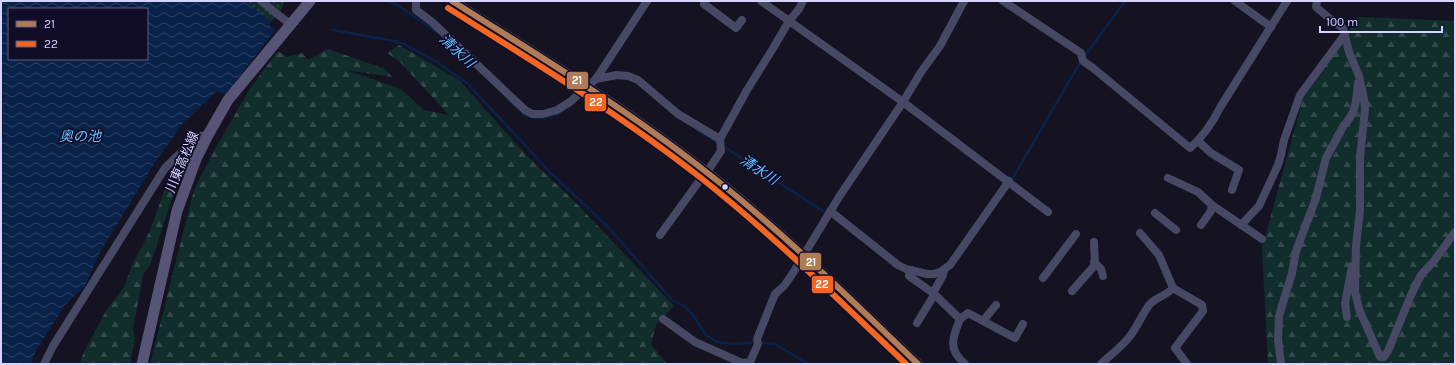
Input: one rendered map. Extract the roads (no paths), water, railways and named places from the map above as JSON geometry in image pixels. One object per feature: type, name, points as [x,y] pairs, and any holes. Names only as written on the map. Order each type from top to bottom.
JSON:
[{"type":"main road","name":"川東高松線","points":[[142,364],[177,211],[191,171],[208,135],[228,100],[310,1]]},
{"type":"street","points":[[261,1],[291,25]]},
{"type":"street","points":[[416,1],[416,10],[432,22],[525,110],[532,114],[543,114],[557,110],[570,102],[596,79],[647,1]]},
{"type":"street","points":[[452,1],[588,86],[707,172],[804,256],[918,364]]},
{"type":"street","points":[[761,1],[903,102],[1048,212]]},
{"type":"street","points":[[660,235],[721,151],[720,140],[747,90],[803,1]]},
{"type":"street","points":[[663,319],[695,342],[742,363],[750,362],[758,344],[757,339],[776,294],[793,274],[830,211],[903,102],[921,72],[940,46],[964,1]]},
{"type":"street","points":[[1003,1],[1081,53],[1083,61],[1190,148],[1198,141],[1213,122],[1221,106],[1287,1]]},
{"type":"street","points":[[1235,1],[1271,27]]},
{"type":"street","points":[[1316,1],[1316,7],[1344,28],[1349,52],[1359,76],[1365,109],[1360,158],[1360,210],[1356,247],[1345,304],[1347,317]]},
{"type":"street","points":[[704,2],[736,28],[742,20]]},
{"type":"street","points":[[1241,226],[1259,206],[1278,165],[1284,140],[1300,95],[1345,34]]},
{"type":"street","points":[[596,79],[617,75],[628,76],[638,80],[678,114],[720,140]]},
{"type":"street","points":[[1281,364],[1278,339],[1279,316],[1292,273],[1296,251],[1316,198],[1326,158],[1344,125],[1355,110],[1359,76]]},
{"type":"street","points":[[44,364],[165,168],[200,136],[208,135]]},
{"type":"street","points":[[1198,141],[1211,153],[1239,170],[1232,190]]},
{"type":"street","points":[[1168,178],[1198,192],[1212,205],[1262,239]]},
{"type":"street","points":[[917,324],[944,273],[1009,181]]},
{"type":"street","points":[[1201,225],[1211,211],[1212,205]]},
{"type":"street","points":[[830,211],[910,273],[960,319]]},
{"type":"street","points":[[1155,213],[1176,230]]},
{"type":"street","points":[[1356,247],[1355,292],[1359,309],[1380,357],[1384,357],[1421,275],[1434,261],[1455,232]]},
{"type":"street","points":[[1140,233],[1159,255],[1173,288],[1202,305],[1203,311],[1175,348],[1187,364]]},
{"type":"street","points":[[1043,278],[1076,234]]},
{"type":"street","points":[[1072,291],[1095,265],[1094,242]]},
{"type":"street","points":[[1094,262],[1102,269],[1103,276]]},
{"type":"street","points":[[910,273],[944,273]]},
{"type":"street","points":[[1101,364],[1118,350],[1131,335],[1142,315],[1152,302],[1169,293],[1173,288]]},
{"type":"street","points":[[983,321],[996,305]]},
{"type":"street","points":[[964,364],[957,354],[952,342],[960,319],[968,313],[1015,338],[1023,324]]},
{"type":"water","name":"奥の池","points":[[1,1],[246,1],[271,22],[269,25],[275,30],[226,94],[216,92],[184,122],[155,162],[100,252],[85,286],[65,305],[36,350],[31,364],[1,364],[1,146],[3,136]]},
{"type":"waterway","name":"清水川","points":[[388,1],[396,4],[438,33]]},
{"type":"waterway","points":[[1084,57],[1125,1]]},
{"type":"waterway","points":[[333,30],[394,41],[406,45],[437,62],[468,84],[550,172],[609,228],[672,300],[686,307],[706,335],[717,342],[734,344],[756,342],[775,344],[808,364]]},
{"type":"waterway","points":[[1011,181],[1081,61]]},
{"type":"waterway","name":"清水川","points":[[507,98],[524,114]]},
{"type":"waterway","name":"清水川","points":[[534,118],[543,118],[558,114]]},
{"type":"waterway","name":"清水川","points":[[697,130],[718,143]]},
{"type":"waterway","name":"清水川","points":[[723,146],[827,214]]}]
